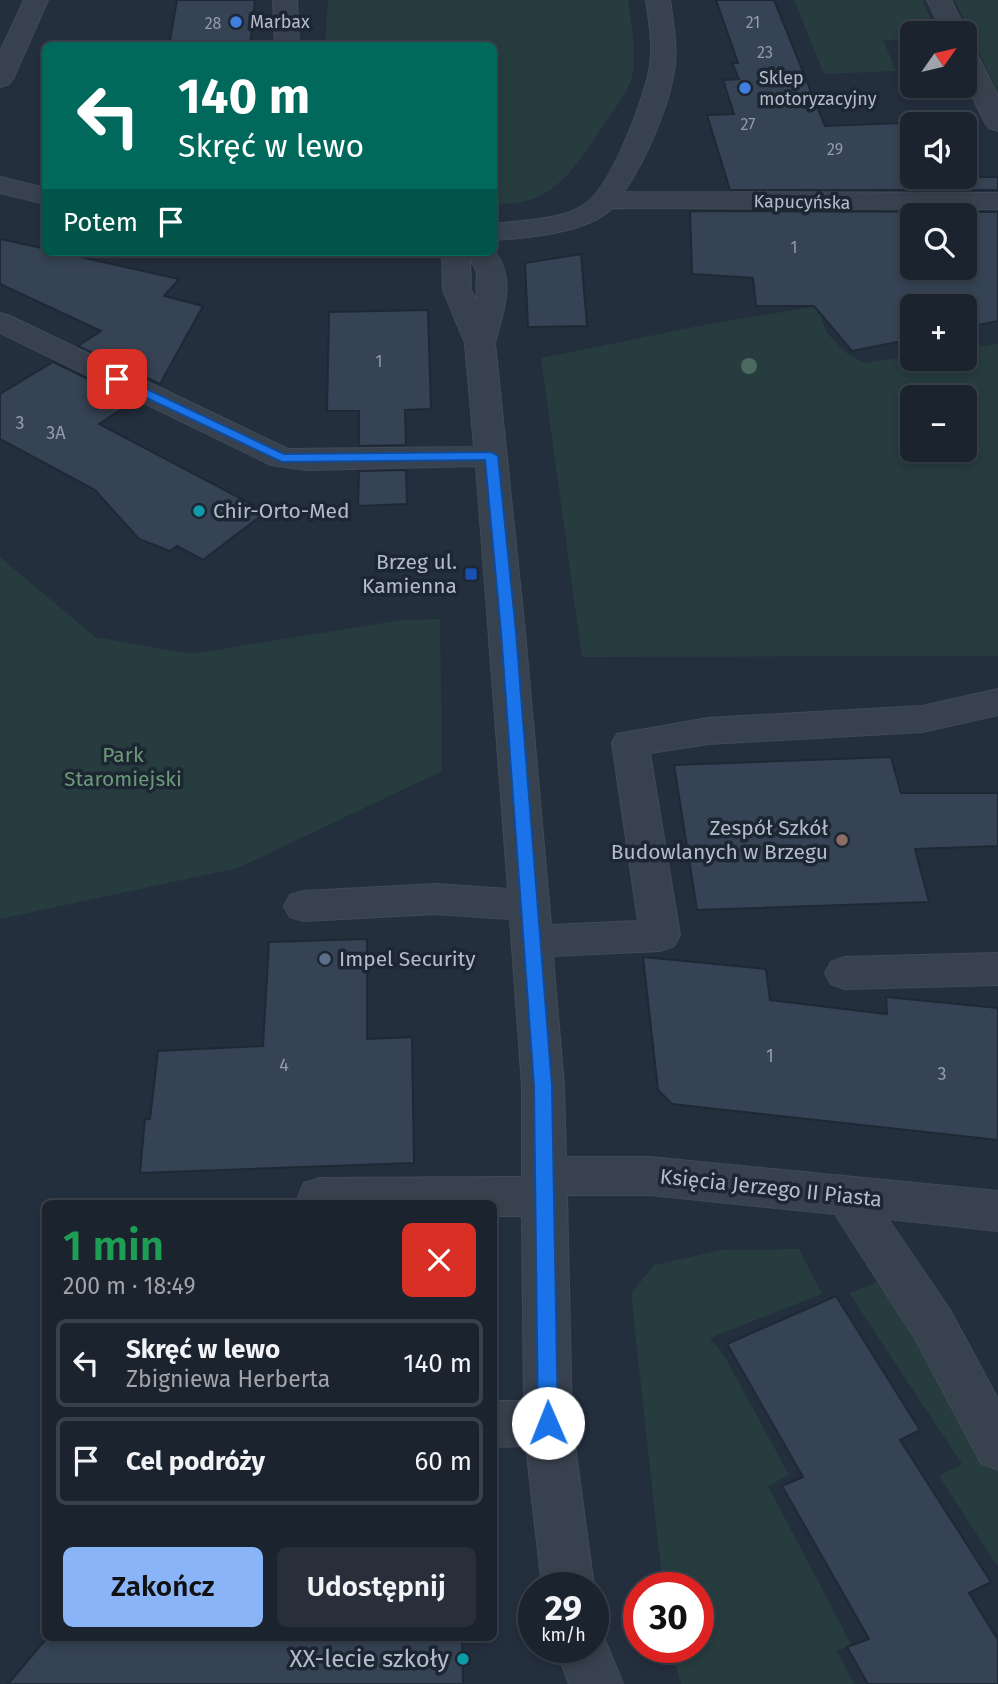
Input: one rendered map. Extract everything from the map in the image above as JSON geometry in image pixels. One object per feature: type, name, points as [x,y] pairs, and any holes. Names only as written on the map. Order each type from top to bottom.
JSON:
[{"type":"street","points":[[0,79],[36,0]]},
{"type":"street","points":[[285,0],[286,42]]},
{"type":"street","points":[[497,232],[567,220],[596,209],[606,200],[635,148],[662,68],[658,0]]},
{"type":"street","points":[[939,0],[949,21]]},
{"type":"street","points":[[977,79],[998,123]]},
{"type":"street","points":[[0,185],[42,195]]},
{"type":"street","name":"Kapucyńska","points":[[606,200],[998,201]]},
{"type":"street","points":[[456,256],[457,290],[480,343],[508,632],[543,1086],[548,1423],[566,1572]]},
{"type":"street","points":[[480,343],[494,288],[488,259],[484,256]]},
{"type":"street","points":[[0,322],[282,458],[491,456]]},
{"type":"street","points":[[304,906],[436,899],[531,923],[660,935],[629,743],[708,731],[922,719],[998,702]]},
{"type":"street","points":[[845,973],[998,969]]},
{"type":"street","name":"Księcia Jerzego II Piasta","points":[[320,1196],[451,1198],[650,1176],[998,1211]]},
{"type":"street","points":[[848,1195],[933,1325],[998,1447]]},
{"type":"street","points":[[497,1424],[548,1423]]},
{"type":"street","points":[[567,1684],[569,1663]]},
{"type":"street","points":[[587,1663],[596,1684]]},
{"type":"green space","points":[[328,0],[628,0],[634,48],[632,76],[627,89],[573,169],[547,192],[532,199],[497,203],[497,42],[325,42]]},
{"type":"green space","points":[[794,0],[922,0],[932,21],[900,21],[900,40],[883,40],[896,71],[824,74]]},
{"type":"green space","points":[[955,0],[998,0],[998,93],[977,48],[977,21],[965,21]]},
{"type":"green space","points":[[818,306],[826,332],[845,352],[863,363],[900,358],[900,371],[977,371],[977,346],[998,344],[998,656],[582,657],[541,358],[709,324]]},
{"type":"green space","name":"Park Staromiejski","points":[[0,557],[95,637],[191,654],[402,620],[440,619],[442,771],[238,868],[0,919]]},
{"type":"green space","points":[[799,1249],[822,1294],[710,1338],[726,1359],[789,1475],[768,1486],[851,1644],[837,1651],[854,1684],[681,1684],[675,1663],[714,1663],[714,1572],[661,1572],[631,1294],[654,1265],[721,1250]]},
{"type":"green space","points":[[888,1278],[998,1466],[998,1567],[939,1476],[962,1464],[849,1293]]},
{"type":"building","points":[[177,0],[255,0],[250,42],[170,42]]},
{"type":"building","points":[[716,0],[774,0],[825,126],[900,123],[900,189],[977,189],[977,177],[998,177],[998,190],[730,190],[707,115],[734,114],[723,80],[739,79],[732,63],[738,63]]},
{"type":"building","points":[[690,211],[900,212],[900,280],[977,280],[977,212],[998,212],[998,321],[977,325],[977,294],[900,294],[900,341],[852,351],[814,306],[756,306],[753,278],[692,274]]},
{"type":"building","points":[[0,239],[42,248],[42,256],[76,256],[179,279],[164,296],[203,306],[160,384],[78,346],[101,331],[0,284]]},
{"type":"building","points":[[581,254],[587,326],[528,327],[525,263]]},
{"type":"building","points":[[428,310],[431,409],[405,410],[406,445],[359,446],[359,411],[327,411],[329,312]]},
{"type":"building","points":[[53,362],[134,401],[99,424],[266,512],[203,560],[177,546],[170,551],[139,539],[95,490],[0,439],[0,394]]},
{"type":"building","points":[[406,470],[407,504],[358,506],[359,471]]},
{"type":"building","name":"Zespół Szkół Budowlanych w Brzegu","points":[[891,757],[901,793],[998,793],[998,846],[915,849],[929,902],[697,910],[674,765]]},
{"type":"building","points":[[367,939],[367,1039],[412,1037],[414,1163],[140,1173],[145,1119],[150,1119],[158,1051],[263,1046],[269,942]]},
{"type":"building","points":[[643,957],[766,969],[770,1000],[887,1014],[886,997],[998,1008],[998,1140],[672,1104],[658,1090]]},
{"type":"building","points":[[836,1296],[920,1430],[900,1440],[991,1582],[969,1593],[998,1640],[998,1684],[868,1684],[847,1647],[869,1639],[782,1486],[803,1477],[727,1344]]},
{"type":"building","points":[[44,1641],[462,1641],[463,1684],[8,1684]]},
{"type":"place","name":"Marbax","points":[[236,22]]},
{"type":"place","name":"Sklep motoryzacyjny","points":[[745,88]]},
{"type":"place","name":"Chir-Orto-Med","points":[[199,511]]},
{"type":"place","name":"Brzeg ul. Kamienna","points":[[471,574]]},
{"type":"place","name":"Zespół Szkół Budowlanych w Brzegu","points":[[842,840]]},
{"type":"place","name":"Impel Security","points":[[325,959]]},
{"type":"place","name":"XX-lecie szkoły","points":[[463,1659]]},
{"type":"route","points":[[117,379],[282,458],[307,460],[491,456],[508,632],[543,1086],[548,1423]]}]
